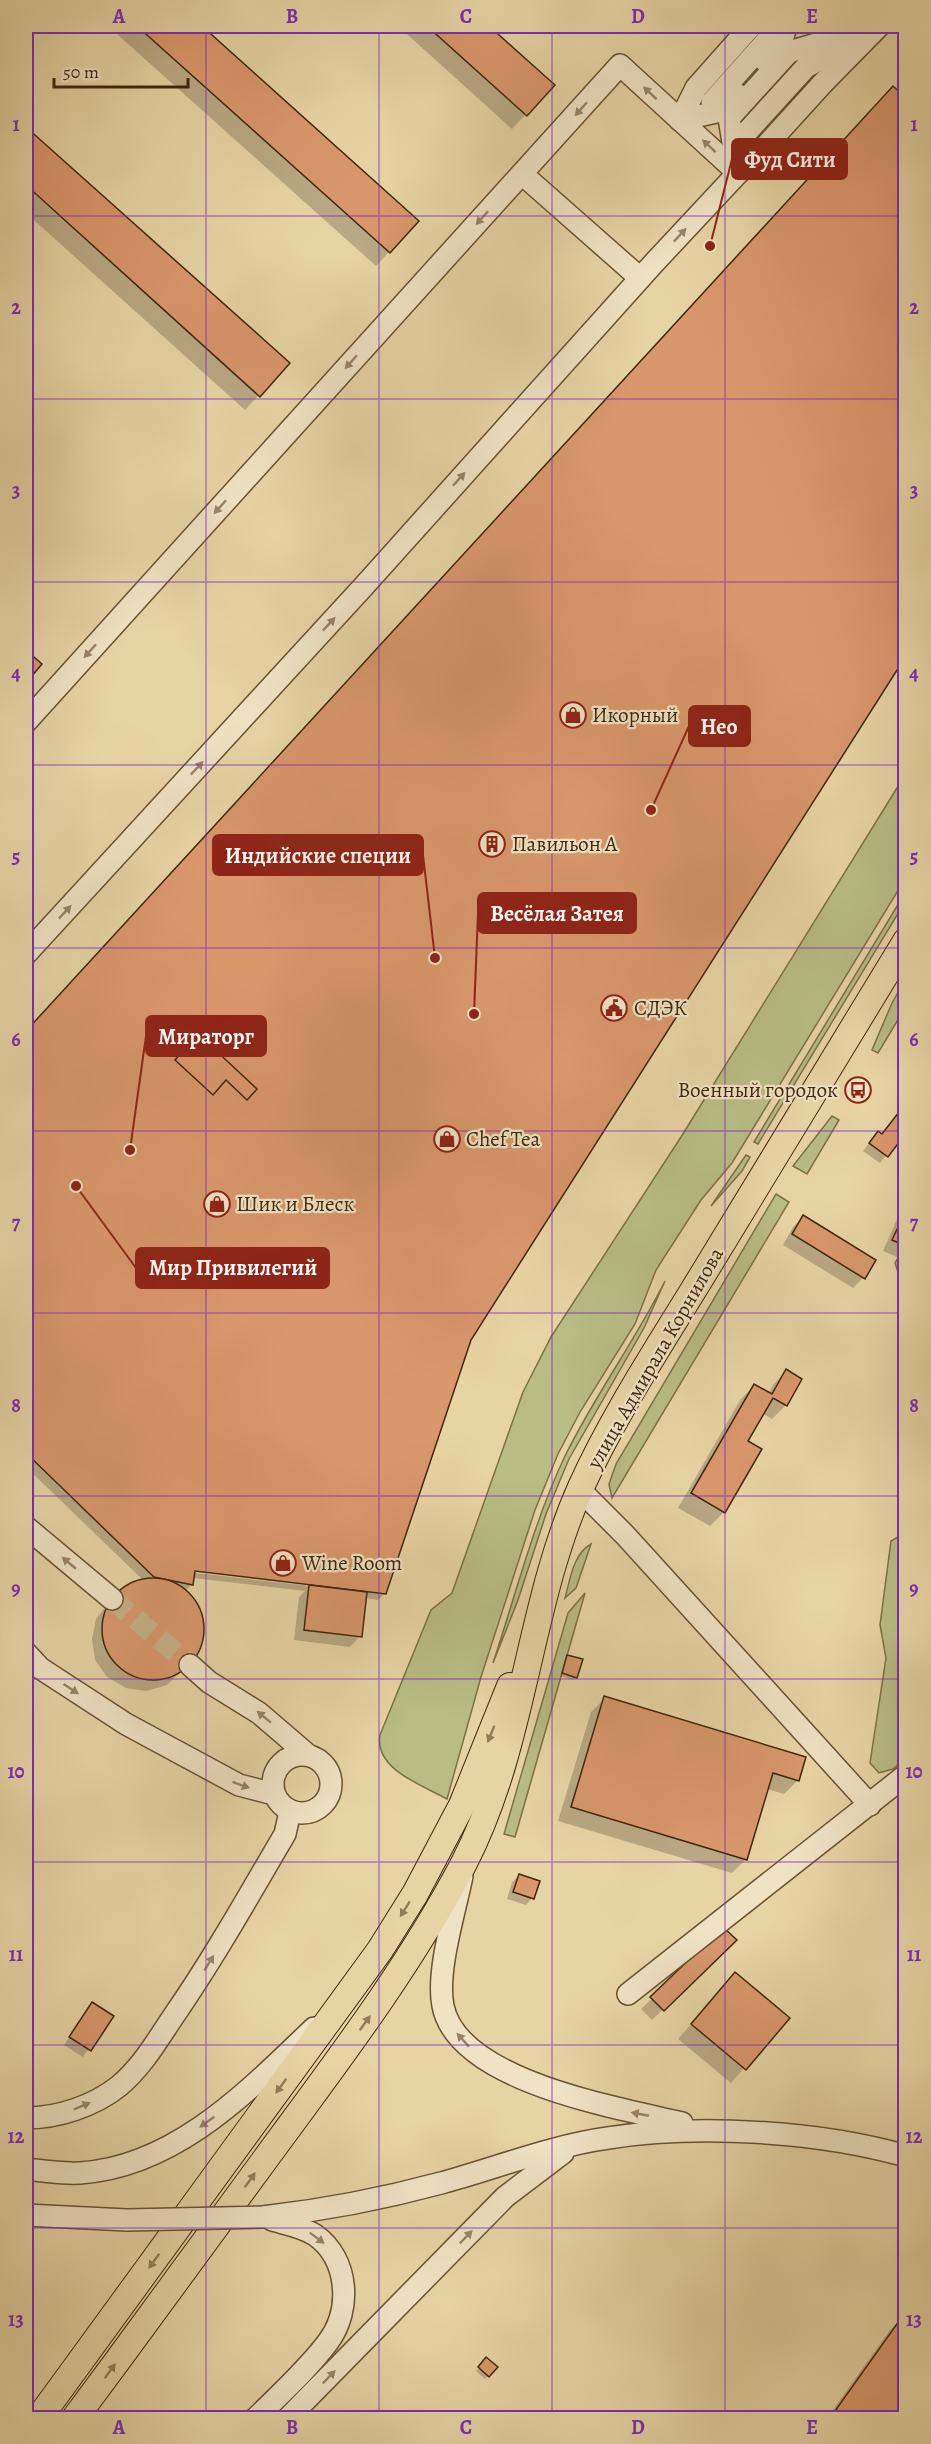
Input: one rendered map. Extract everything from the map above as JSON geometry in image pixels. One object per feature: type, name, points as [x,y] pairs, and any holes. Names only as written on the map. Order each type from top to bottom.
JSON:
[{"type":"main road","name":"улица Адмирала Корнилова","points":[[75,2418],[374,2011],[417,1944],[466,1859],[488,1810],[514,1724],[536,1622],[556,1554],[580,1490],[612,1427],[663,1339],[906,941]]},
{"type":"main road","points":[[39,2418],[380,1950],[462,1805],[536,1622]]},
{"type":"street","points":[[680,120],[696,88],[751,26]]},
{"type":"street","points":[[680,120],[766,26]]},
{"type":"street","points":[[680,120],[711,102],[771,36],[776,26]]},
{"type":"street","points":[[680,120],[722,111],[781,45],[786,26]]},
{"type":"street","points":[[738,173],[737,126],[797,59],[879,26]]},
{"type":"street","points":[[26,954],[364,586],[640,278],[879,26]]},
{"type":"street","points":[[26,722],[620,65],[738,173]]},
{"type":"street","points":[[522,174],[640,278]]},
{"type":"street","points":[[580,1490],[625,1535],[870,1804]]},
{"type":"street","points":[[26,1527],[112,1599]]},
{"type":"street","points":[[26,1653],[40,1668],[126,1724],[239,1785],[274,1794]]},
{"type":"street","points":[[190,1665],[209,1682],[259,1713],[308,1755],[322,1762],[331,1775],[331,1792],[322,1807],[307,1814],[290,1812],[280,1805],[274,1794],[272,1778],[279,1764],[292,1755],[308,1755]]},
{"type":"street","points":[[628,1994],[906,1775]]},
{"type":"street","points":[[26,2118],[51,2115],[84,2106],[105,2096],[133,2073],[148,2055],[204,1971],[285,1834],[290,1812]]},
{"type":"street","points":[[466,1859],[443,1969],[441,1990],[443,2008],[448,2021],[460,2037],[472,2049],[508,2072],[561,2092],[609,2108],[718,2132]]},
{"type":"street","points":[[26,2169],[59,2173],[104,2170],[146,2157],[171,2145],[220,2112],[345,1999]]},
{"type":"street","points":[[26,2215],[127,2220],[263,2217],[321,2211],[382,2199],[576,2145],[606,2138],[657,2132],[777,2135],[844,2143],[906,2156]]},
{"type":"street","points":[[288,2418],[505,2197],[525,2180],[576,2145]]},
{"type":"street","points":[[256,2418],[329,2341],[342,2312],[344,2295],[338,2265],[323,2241],[303,2229],[263,2217]]},
{"type":"green space","points":[[905,775],[905,879],[732,1163],[701,1200],[656,1270],[635,1324],[580,1412],[558,1454],[535,1510],[481,1677],[447,1799],[413,1782],[392,1766],[384,1757],[380,1747],[380,1735],[431,1610],[452,1593],[523,1392],[551,1337],[681,1137]]},
{"type":"green space","points":[[905,893],[905,902],[758,1144],[754,1142]]},
{"type":"green space","points":[[905,980],[905,1008],[878,1053],[872,1050],[892,1003]]},
{"type":"green space","points":[[832,1116],[839,1120],[807,1174],[793,1166]]},
{"type":"green space","points":[[746,1155],[750,1157],[742,1171],[711,1206]]},
{"type":"green space","points":[[776,1194],[789,1202],[612,1498],[609,1484],[616,1464]]},
{"type":"green space","points":[[906,1254],[905,1294],[895,1263],[899,1256]]},
{"type":"green space","points":[[665,1281],[644,1328],[569,1459],[546,1514],[518,1600],[493,1663],[544,1506],[565,1456]]},
{"type":"green space","points":[[905,1432],[905,1499],[899,1466]]},
{"type":"green space","points":[[905,1533],[905,1758],[893,1769],[879,1773],[870,1763],[886,1658],[880,1625],[891,1541]]},
{"type":"green space","points":[[591,1544],[576,1588],[565,1598],[576,1561],[585,1548]]},
{"type":"green space","points":[[585,1593],[515,1837],[504,1834],[568,1613]]},
{"type":"building","points":[[137,26],[202,26],[419,221],[390,253]]},
{"type":"building","points":[[427,26],[489,26],[555,85],[527,116]]},
{"type":"building","name":"Павильон А","points":[[893,86],[906,98],[906,656],[471,1340],[386,1594],[195,1571],[193,1585],[154,1577],[26,1453],[26,1031]]},
{"type":"building","points":[[26,127],[290,363],[260,397],[26,185]]},
{"type":"building","points":[[26,650],[42,664],[26,683]]},
{"type":"building","points":[[198,1034],[257,1089],[247,1100],[226,1080],[213,1095],[175,1060]]},
{"type":"building","points":[[899,1112],[906,1117],[906,1133],[888,1157],[869,1143],[878,1131],[882,1134]]},
{"type":"building","points":[[906,1210],[906,1246],[892,1240]]},
{"type":"building","points":[[803,1215],[876,1260],[865,1279],[792,1234]]},
{"type":"building","points":[[786,1369],[802,1379],[787,1406],[773,1398],[748,1441],[762,1449],[725,1513],[691,1493],[754,1384],[772,1394]]},
{"type":"building","points":[[153,1578],[182,1586],[196,1600],[204,1629],[196,1658],[182,1672],[153,1680],[124,1672],[110,1658],[102,1629],[110,1600],[124,1586]]},
{"type":"building","points":[[309,1585],[367,1592],[362,1637],[304,1630]]},
{"type":"building","points":[[567,1655],[583,1659],[577,1678],[562,1673]]},
{"type":"building","points":[[604,1696],[806,1757],[799,1781],[773,1773],[747,1860],[571,1807]]},
{"type":"building","points":[[519,1874],[540,1881],[534,1899],[513,1892]]},
{"type":"building","points":[[723,1927],[737,1940],[664,2011],[650,1997]]},
{"type":"building","points":[[735,1972],[790,2018],[746,2070],[691,2024]]},
{"type":"building","points":[[92,2002],[114,2016],[91,2051],[69,2037]]},
{"type":"building","points":[[904,2314],[906,2418],[830,2418]]},
{"type":"building","points":[[486,2357],[498,2367],[489,2377],[478,2367]]},
{"type":"tunnel","points":[[112,1599],[190,1665]]},
{"type":"place","name":"Фуд Сити","points":[[710,246]]},
{"type":"place","name":"Икорный","points":[[573,715]]},
{"type":"place","name":"Нео","points":[[651,810]]},
{"type":"place","name":"Павильон А","points":[[492,844]]},
{"type":"place","name":"Индийские специи","points":[[435,958]]},
{"type":"place","name":"СДЭК","points":[[614,1008]]},
{"type":"place","name":"Весёлая Затея","points":[[474,1014]]},
{"type":"place","name":"Военный городок","points":[[858,1090]]},
{"type":"place","name":"Chef Tea","points":[[447,1139]]},
{"type":"place","name":"Мираторг","points":[[130,1150]]},
{"type":"place","name":"Мир Привилегий","points":[[76,1186]]},
{"type":"place","name":"Шик и Блеск","points":[[217,1204]]},
{"type":"place","name":"Wine Room","points":[[283,1563]]}]
